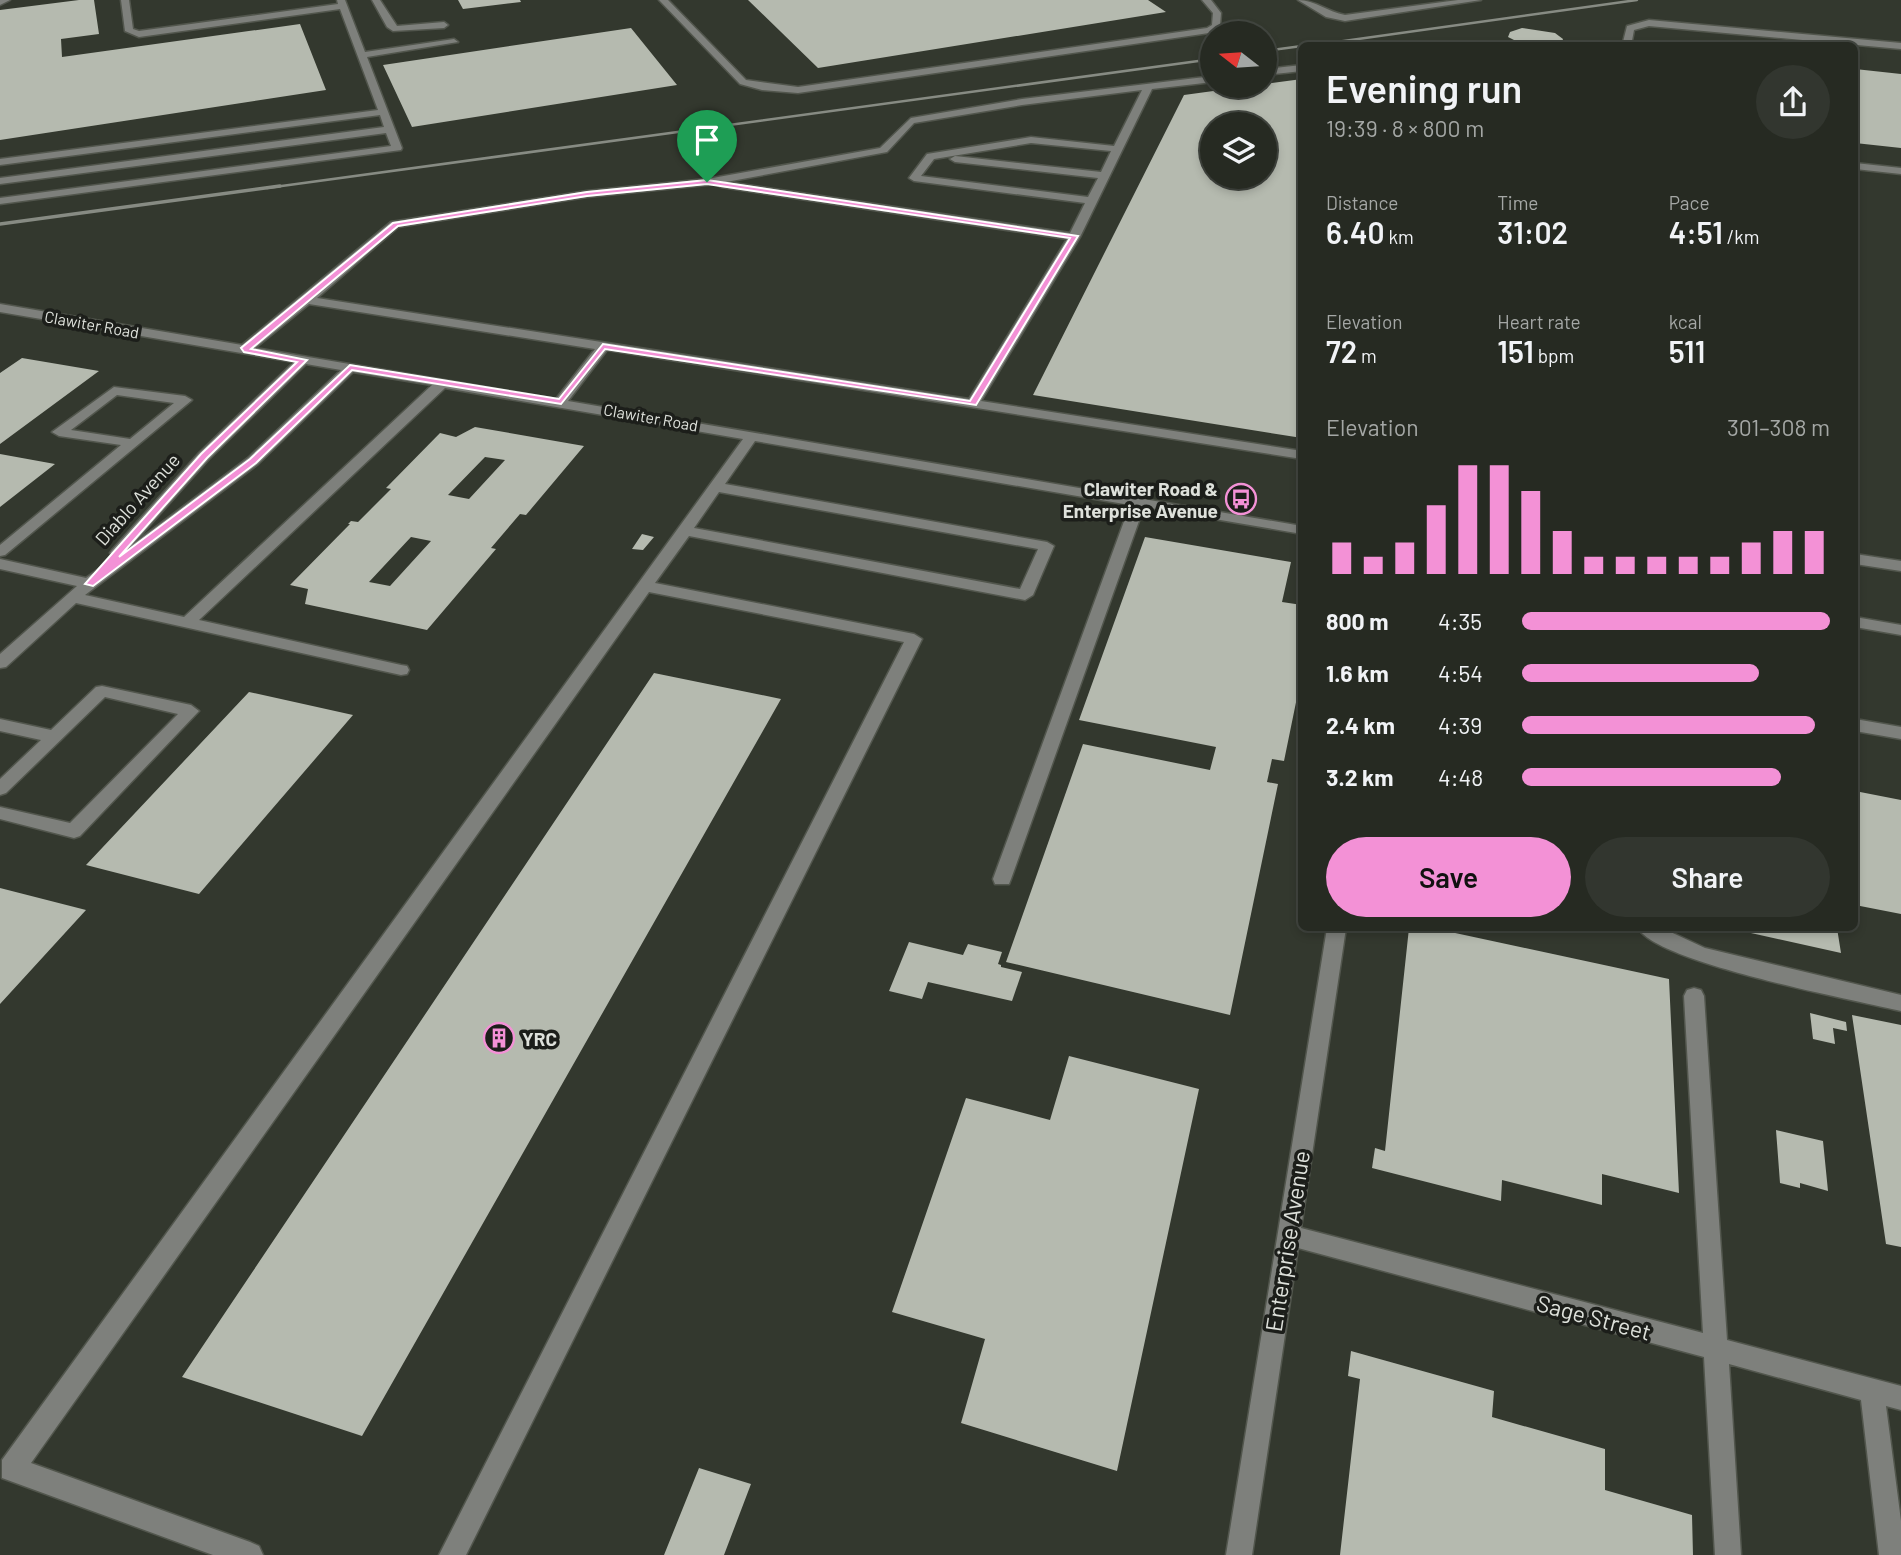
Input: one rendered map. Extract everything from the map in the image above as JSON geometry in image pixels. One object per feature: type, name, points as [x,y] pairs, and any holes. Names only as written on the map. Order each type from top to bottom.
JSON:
[{"type":"street","points":[[0,2],[6,0]]},
{"type":"street","points":[[0,201],[397,148],[342,3],[139,33],[129,31],[125,0]]},
{"type":"street","points":[[376,0],[391,27],[396,29],[444,25]]},
{"type":"street","points":[[663,0],[743,82],[762,87],[797,90],[1209,30],[1216,26],[1218,19],[1217,13],[1206,0]]},
{"type":"street","points":[[1302,0],[1329,15],[1345,18],[1477,0]]},
{"type":"street","points":[[1627,42],[1630,28],[1649,23],[1857,42]]},
{"type":"street","points":[[362,55],[454,42]]},
{"type":"street","points":[[1858,42],[1901,46]]},
{"type":"street","points":[[1278,71],[1298,68]]},
{"type":"street","points":[[244,350],[395,224],[587,194],[707,182],[883,150],[911,121],[1022,103],[1200,81]]},
{"type":"street","points":[[973,404],[1074,236],[1149,87]]},
{"type":"street","points":[[0,162],[383,111]]},
{"type":"street","points":[[0,181],[390,129]]},
{"type":"street","points":[[1091,201],[914,178],[931,156],[1031,140],[1118,149]]},
{"type":"street","points":[[931,156],[1104,176]]},
{"type":"street","points":[[1858,166],[1901,171]]},
{"type":"street","points":[[707,182],[1074,236]]},
{"type":"street","points":[[307,300],[1298,454]]},
{"type":"street","name":"Clawiter Road","points":[[0,308],[561,401],[1298,529]]},
{"type":"street","points":[[561,401],[603,347]]},
{"type":"street","name":"Diablo Avenue","points":[[0,663],[90,584],[204,456],[303,360]]},
{"type":"street","points":[[0,564],[90,584],[253,461],[350,368]]},
{"type":"street","points":[[187,623],[442,383]]},
{"type":"street","points":[[0,552],[185,400],[114,391],[59,432],[132,443]]},
{"type":"street","points":[[250,1555],[11,1469],[752,435]]},
{"type":"street","points":[[685,531],[1025,595],[1047,546],[716,487]]},
{"type":"street","points":[[1002,879],[1139,501]]},
{"type":"street","points":[[1858,559],[1901,566]]},
{"type":"street","points":[[452,1555],[914,639],[645,586]]},
{"type":"street","points":[[75,598],[401,670]]},
{"type":"street","points":[[1858,623],[1901,630]]},
{"type":"street","points":[[0,789],[102,691],[191,711],[74,831],[0,813]]},
{"type":"street","points":[[0,725],[54,737]]},
{"type":"street","points":[[1858,726],[1901,733]]},
{"type":"street","name":"Enterprise Avenue","points":[[1239,1555],[1336,931]]},
{"type":"street","points":[[1652,931],[1665,940],[1702,955],[1901,1003]]},
{"type":"street","points":[[1694,996],[1728,1555]]},
{"type":"street","name":"Sage Street","points":[[1288,1235],[1901,1398]]},
{"type":"street","points":[[1872,1390],[1892,1555]]},
{"type":"building","points":[[94,0],[99,34],[61,39],[62,57],[300,24],[326,90],[0,140],[0,10]]},
{"type":"building","points":[[458,0],[520,0],[521,2],[463,9]]},
{"type":"building","points":[[748,0],[1148,0],[1166,12],[818,68]]},
{"type":"building","points":[[631,28],[677,85],[412,127],[383,65]]},
{"type":"building","points":[[1522,28],[1555,33],[1563,39],[1562,42],[1518,42],[1508,37],[1510,32]]},
{"type":"building","points":[[1858,69],[1901,74],[1901,148],[1858,143]]},
{"type":"building","points":[[1298,80],[1298,437],[1033,395],[1184,95],[1200,93],[1200,98],[1278,98],[1278,82]]},
{"type":"building","points":[[22,358],[99,371],[0,444],[0,373]]},
{"type":"building","points":[[475,427],[584,446],[526,515],[520,514],[491,548],[496,549],[427,630],[305,604],[308,589],[290,585],[351,521],[358,522],[391,489],[386,488],[440,433],[456,437]],"holes":[[[485,457],[505,460],[469,499],[448,495]],[[411,537],[431,541],[390,586],[369,582]]]},
{"type":"building","points":[[0,454],[55,464],[0,507]]},
{"type":"building","points":[[642,534],[654,537],[643,550],[632,549]]},
{"type":"building","points":[[1145,537],[1291,562],[1282,602],[1298,604],[1298,693],[1284,761],[1272,759],[1267,782],[1278,784],[1230,1015],[1006,962],[1083,744],[1210,770],[1216,747],[1079,720]]},
{"type":"building","name":"YRC","points":[[654,673],[781,699],[362,1436],[182,1377]]},
{"type":"building","points":[[249,692],[353,715],[199,894],[86,865]]},
{"type":"building","points":[[1858,792],[1901,800],[1901,914],[1858,906]]},
{"type":"building","points":[[0,888],[86,910],[0,1004]]},
{"type":"building","points":[[1409,931],[1446,931],[1669,979],[1679,1193],[1602,1174],[1602,1205],[1502,1180],[1501,1201],[1372,1168],[1375,1148],[1385,1151]]},
{"type":"building","points":[[1742,931],[1837,931],[1841,953]]},
{"type":"building","points":[[909,942],[963,955],[968,944],[1002,952],[998,964],[1001,967],[1022,972],[1012,1001],[928,982],[922,999],[889,991]]},
{"type":"building","points":[[1810,1013],[1846,1022],[1847,1031],[1833,1028],[1835,1044],[1813,1039]]},
{"type":"building","points":[[1852,1015],[1901,1025],[1901,1247],[1886,1244]]},
{"type":"building","points":[[1069,1056],[1199,1089],[1117,1471],[961,1423],[985,1339],[892,1312],[966,1098],[1050,1120]]},
{"type":"building","points":[[1776,1130],[1823,1141],[1828,1191],[1800,1183],[1800,1188],[1780,1183]]},
{"type":"building","points":[[1351,1351],[1494,1391],[1492,1417],[1605,1449],[1605,1490],[1692,1515],[1693,1555],[1340,1555],[1360,1379],[1348,1376]]},
{"type":"building","points":[[699,1468],[751,1484],[724,1555],[664,1555]]},
{"type":"railway","points":[[1337,42],[1637,0]]},
{"type":"railway","points":[[1278,49],[1298,47]]},
{"type":"railway","points":[[267,188],[1200,61]]},
{"type":"railway","points":[[0,224],[280,186]]},
{"type":"place","name":"Clawiter Road & Enterprise Avenue","points":[[1241,499]]},
{"type":"place","name":"YRC","points":[[499,1038]]},
{"type":"route","points":[[707,182],[1074,236],[973,404],[603,347],[561,401],[350,368],[253,461],[90,584],[204,456],[303,360],[244,350],[395,224],[587,194],[707,182]]}]
